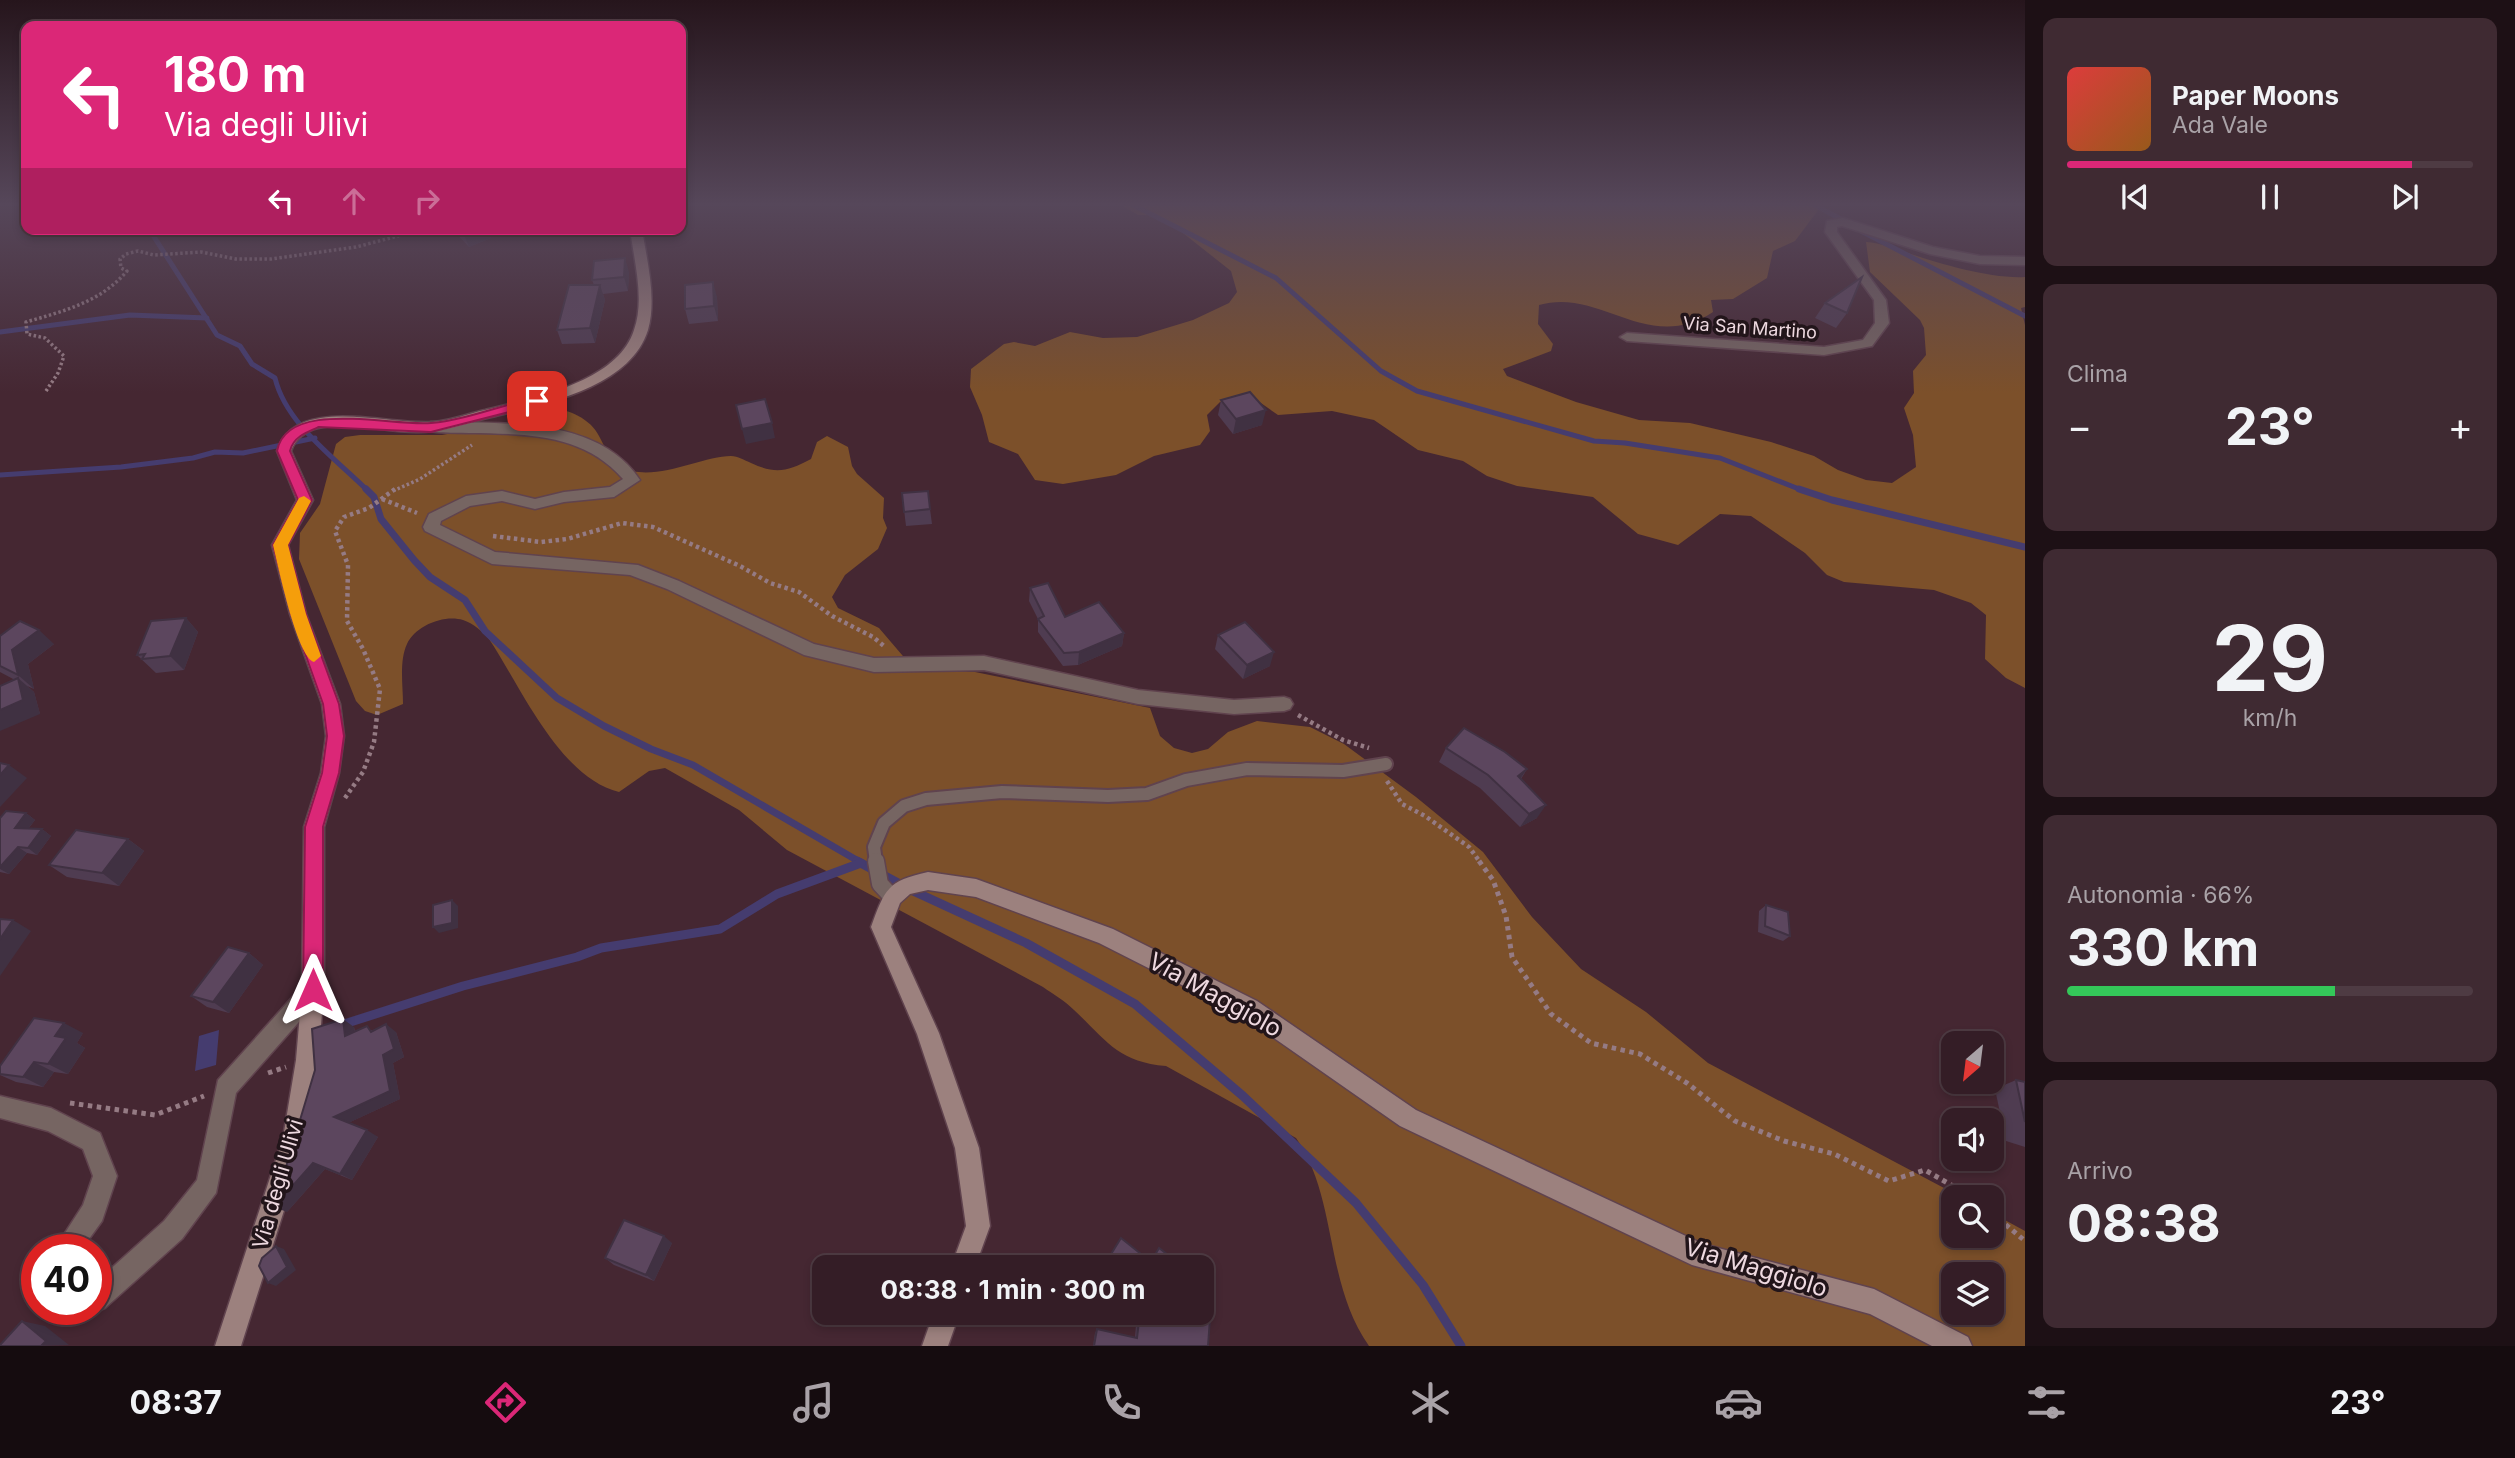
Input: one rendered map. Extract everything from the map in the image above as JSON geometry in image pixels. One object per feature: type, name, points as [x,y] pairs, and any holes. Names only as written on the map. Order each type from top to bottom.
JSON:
[{"type":"street","name":"Via degli Ulivi","points":[[228,1346],[295,1138],[307,1060],[313,990],[314,827],[330,773],[335,736],[331,704],[298,614],[281,545],[305,500],[284,451],[285,444],[297,431],[328,421],[431,428],[537,401],[593,381],[619,363],[641,331],[644,284],[642,268]]},
{"type":"street","name":"Via San Martino","points":[[1627,337],[1824,351],[1867,342],[1882,323],[1880,300],[1856,268]]},
{"type":"street","points":[[431,428],[529,430],[593,446],[616,462],[632,480],[614,492],[564,497],[535,504],[502,496],[466,502],[435,518],[431,527],[492,558],[632,569],[673,585],[810,650],[874,665],[984,663],[1138,697],[1234,707],[1284,704]]},
{"type":"street","name":"Via Maggiolo","points":[[892,897],[905,886],[928,881],[976,888],[1106,936],[1249,1008],[1408,1118],[1701,1256],[1874,1302],[1958,1346]]},
{"type":"street","points":[[892,897],[881,927],[928,1033],[967,1148],[978,1226],[968,1255]]},
{"type":"street","points":[[112,1285],[173,1230],[208,1185],[226,1088],[313,990]]},
{"type":"street","points":[[0,1107],[51,1120],[92,1141],[105,1176],[93,1212],[77,1234]]},
{"type":"street","points":[[935,1346],[942,1325]]},
{"type":"lane","points":[[892,897],[880,884],[874,846],[884,822],[904,806],[926,799],[1002,792],[1108,796],[1147,794],[1186,780],[1247,769],[1343,771],[1386,764]]},
{"type":"path","points":[[46,391],[58,373],[64,356],[45,338],[27,334],[26,323],[100,296],[117,286],[127,271],[121,268]]},
{"type":"path","points":[[342,803],[363,772],[374,742],[380,689],[363,649],[347,621],[348,565],[335,531],[344,517],[369,508],[395,489],[420,479],[477,441],[494,438],[508,429]]},
{"type":"path","points":[[382,499],[435,518]]},
{"type":"path","points":[[483,534],[541,542],[567,539],[622,523],[653,527],[740,566],[770,583],[799,592],[832,616],[873,636],[905,666]]},
{"type":"path","points":[[1284,704],[1306,722],[1343,740],[1372,750]]},
{"type":"path","points":[[1386,764],[1387,784],[1402,804],[1426,816],[1469,847],[1493,880],[1506,916],[1512,957],[1551,1014],[1591,1043],[1640,1054],[1687,1083],[1735,1121],[1784,1141],[1834,1154],[1889,1181],[1925,1170],[1951,1185]]},
{"type":"path","points":[[56,1101],[155,1115],[226,1088]]},
{"type":"path","points":[[2004,1223],[2025,1241]]},
{"type":"shaded area","points":[[1227,268],[1769,268],[1767,278],[1733,299],[1711,300],[1713,312],[1689,323],[1667,327],[1645,324],[1583,305],[1561,302],[1539,305],[1538,324],[1553,344],[1551,351],[1503,369],[1507,376],[1576,402],[1639,420],[1690,423],[1771,442],[1814,456],[1838,470],[1866,480],[1892,483],[1916,467],[1913,435],[1904,408],[1914,393],[1913,371],[1926,355],[1924,328],[1920,320],[1870,272],[1869,268],[1958,268],[1997,276],[2025,277],[2025,307],[2021,308],[2025,325],[2025,688],[2006,678],[1985,659],[1986,615],[1971,603],[1934,590],[1844,582],[1827,575],[1805,553],[1751,516],[1720,514],[1678,545],[1638,534],[1593,497],[1517,486],[1487,476],[1463,461],[1418,450],[1374,420],[1332,411],[1278,415],[1258,401],[1244,398],[1220,402],[1207,415],[1210,431],[1200,445],[1154,456],[1116,475],[1063,484],[1035,480],[1018,454],[989,442],[982,415],[970,387],[971,369],[1004,344],[1014,342],[1035,346],[1070,332],[1103,338],[1137,337],[1193,320],[1229,303],[1237,292],[1231,271]]},
{"type":"shaded area","points":[[551,408],[565,410],[591,425],[611,456],[621,466],[646,472],[731,456],[759,467],[781,470],[811,459],[817,442],[827,436],[848,447],[852,466],[857,474],[884,498],[883,518],[887,528],[878,549],[845,575],[832,597],[838,608],[879,628],[914,669],[975,672],[1150,708],[1160,736],[1174,748],[1192,753],[1208,749],[1228,732],[1257,721],[1310,727],[1344,744],[1416,797],[1483,852],[1532,917],[1581,969],[1646,1012],[1708,1063],[1941,1186],[1941,1248],[2004,1248],[2004,1220],[2025,1231],[2025,1346],[1369,1346],[1345,1295],[1319,1187],[1296,1138],[1166,1066],[1150,1064],[1124,1055],[1067,1004],[1043,987],[787,850],[739,810],[665,768],[649,771],[619,792],[598,783],[578,769],[560,750],[528,705],[489,639],[467,621],[439,620],[416,632],[407,644],[403,658],[403,704],[377,715],[365,711],[356,701],[299,559],[300,533],[320,504],[336,444],[345,437],[442,435],[527,419]]},
{"type":"shaded area","points":[[219,1030],[216,1065],[195,1071],[199,1036]]},
{"type":"building","points":[[593,268],[624,268],[624,277],[592,280]]},
{"type":"building","points":[[1862,277],[1847,313],[1825,303]]},
{"type":"building","points":[[713,282],[714,306],[685,309],[685,285]]},
{"type":"building","points":[[569,285],[600,285],[590,328],[557,330]]},
{"type":"building","points":[[1250,392],[1266,410],[1236,419],[1221,400]]},
{"type":"building","points":[[765,399],[772,423],[742,429],[736,405]]},
{"type":"building","points":[[928,491],[930,509],[904,512],[902,493]]},
{"type":"building","points":[[1048,583],[1065,617],[1099,602],[1124,633],[1079,652],[1064,653],[1038,619],[1044,616],[1030,588]]},
{"type":"building","points":[[186,618],[170,656],[142,659],[145,654],[137,655],[151,621]]},
{"type":"building","points":[[20,621],[39,630],[12,650],[18,675],[0,666],[0,636]]},
{"type":"building","points":[[1245,622],[1274,652],[1247,665],[1218,635]]},
{"type":"building","points":[[18,678],[23,700],[0,710],[0,686]]},
{"type":"building","points":[[1464,728],[1505,752],[1527,769],[1518,776],[1546,805],[1529,814],[1488,775],[1446,748]]},
{"type":"building","points":[[0,763],[9,765],[0,775]]},
{"type":"building","points":[[6,811],[26,813],[15,828],[42,829],[28,848],[18,847],[0,867],[0,818]]},
{"type":"building","points":[[76,830],[128,839],[102,873],[49,865]]},
{"type":"building","points":[[452,900],[452,923],[433,927],[433,905]]},
{"type":"building","points":[[1766,905],[1788,912],[1790,936],[1765,926]]},
{"type":"building","points":[[0,919],[13,920],[0,939]]},
{"type":"building","points":[[228,947],[249,953],[213,1002],[191,996]]},
{"type":"building","points":[[34,1018],[64,1023],[55,1036],[66,1038],[48,1064],[34,1062],[23,1077],[0,1074],[0,1066]]},
{"type":"building","points":[[343,1019],[345,1036],[367,1026],[371,1032],[386,1024],[394,1049],[383,1055],[390,1091],[334,1117],[367,1130],[340,1174],[313,1163],[274,1207],[315,1070],[312,1029]]},
{"type":"building","points":[[2016,1080],[2025,1082],[2025,1122]]},
{"type":"building","points":[[624,1220],[664,1236],[646,1275],[605,1258]]},
{"type":"building","points":[[1121,1238],[1142,1255],[1110,1255]]},
{"type":"building","points":[[276,1246],[287,1267],[268,1283],[259,1266],[262,1258]]},
{"type":"building","points":[[1159,1248],[1168,1255],[1155,1255]]},
{"type":"building","points":[[21,1322],[21,1325],[27,1325],[46,1341],[41,1346],[0,1345]]},
{"type":"building","points":[[1138,1325],[1210,1325],[1208,1346],[1094,1346],[1097,1329],[1137,1338]]},
{"type":"waterway","points":[[174,268],[206,318]]},
{"type":"waterway","points":[[1256,268],[1276,278],[1381,371],[1417,391],[1594,441],[1625,443],[1720,458],[1804,491]]},
{"type":"waterway","points":[[1932,268],[2025,316]]},
{"type":"waterway","points":[[0,332],[130,315],[206,318]]},
{"type":"waterway","points":[[206,318],[217,335],[240,346],[252,364],[275,378],[290,410],[313,439]]},
{"type":"waterway","points":[[0,475],[121,467],[193,458],[215,452],[243,453],[313,439]]},
{"type":"waterway","points":[[313,439],[368,491]]},
{"type":"waterway","points":[[1799,489],[1832,500],[2025,547]]},
{"type":"waterway","points":[[368,491],[374,497],[381,519],[414,560],[430,577],[465,600],[485,631],[557,698],[604,726],[651,749],[693,765],[860,862]]},
{"type":"waterway","points":[[857,861],[861,863]]},
{"type":"waterway","points":[[341,1025],[463,986],[577,957],[601,948],[720,929],[777,894],[861,863]]},
{"type":"waterway","points":[[861,863],[911,890],[1026,943],[1135,1004],[1243,1096],[1356,1203],[1423,1285],[1461,1346]]},
{"type":"slow traffic","points":[[304,501],[281,545],[298,614],[314,656]]},
{"type":"route","points":[[313,990],[314,827],[330,773],[335,736],[331,704],[298,614],[281,545],[305,500],[284,451],[285,444],[306,426],[328,421],[431,428],[537,401]]}]
